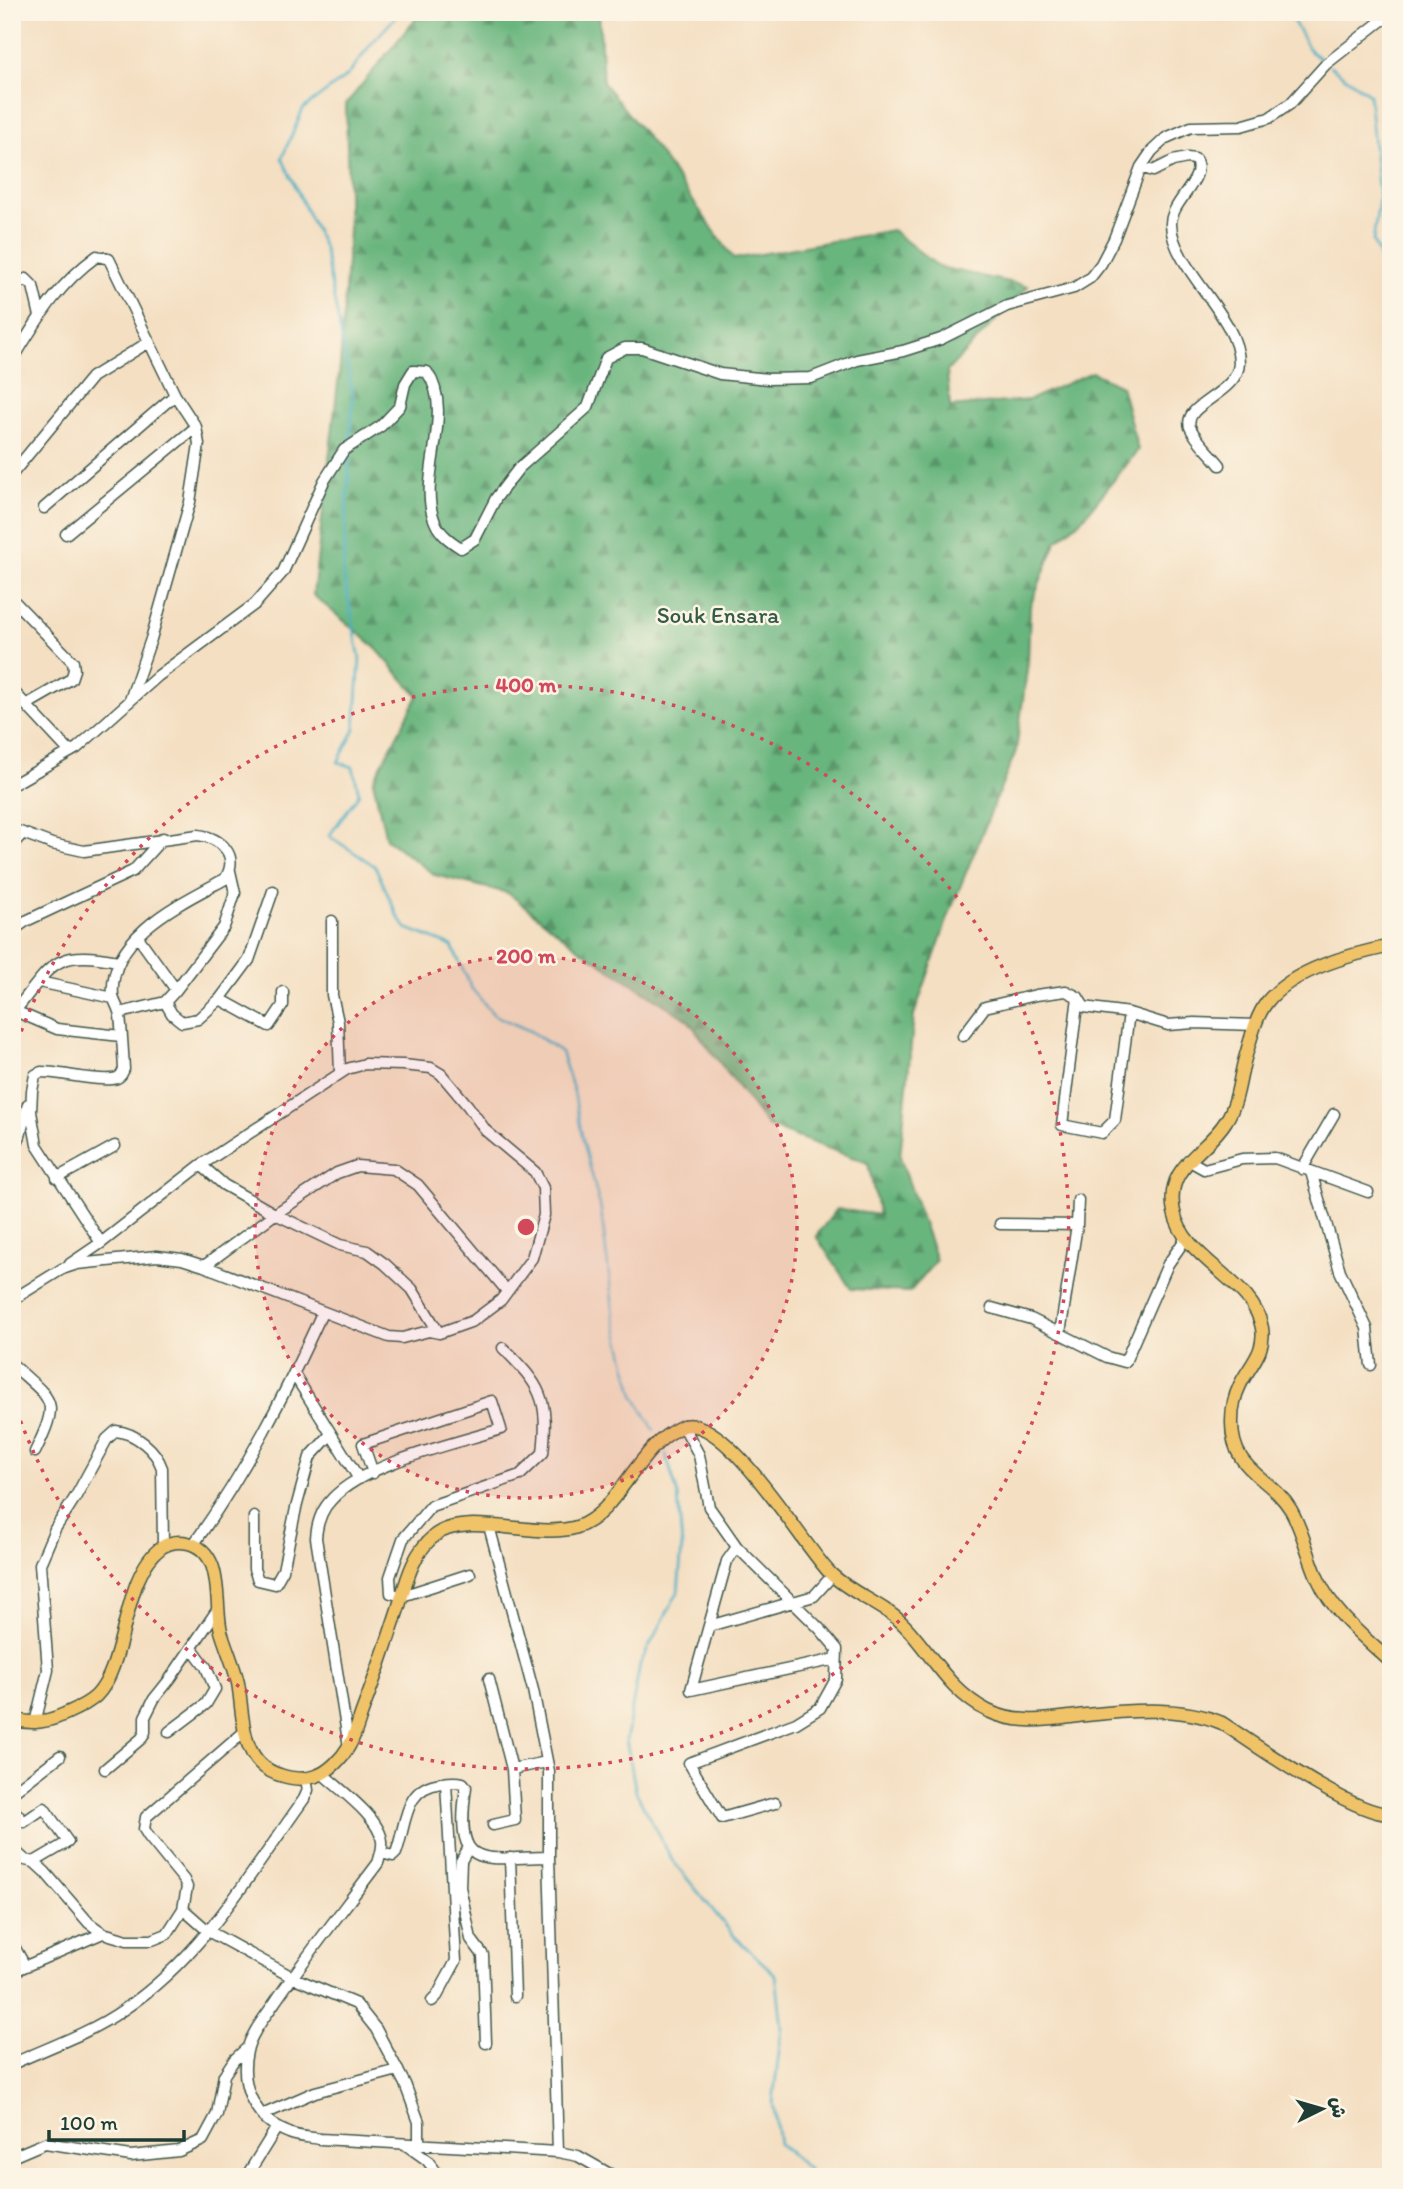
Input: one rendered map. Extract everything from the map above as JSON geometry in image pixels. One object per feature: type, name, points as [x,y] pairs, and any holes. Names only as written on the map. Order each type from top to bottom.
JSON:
[{"type":"main road","points":[[1391,946],[1332,962],[1293,980],[1279,989],[1266,1003],[1255,1025],[1236,1101],[1215,1136],[1188,1160],[1177,1177],[1172,1196],[1174,1214],[1186,1238],[1243,1294],[1255,1310],[1262,1327],[1259,1355],[1239,1386],[1232,1405],[1231,1425],[1235,1446],[1244,1464],[1278,1494],[1290,1509],[1318,1581],[1333,1604],[1348,1622],[1391,1662]]},
{"type":"main road","points":[[12,1719],[35,1723],[56,1718],[96,1697],[106,1684],[138,1585],[154,1555],[163,1546],[172,1543],[193,1545],[209,1557],[214,1571],[221,1629],[240,1694],[243,1733],[254,1756],[268,1771],[285,1777],[306,1779],[323,1774],[349,1748],[378,1671],[408,1572],[420,1551],[435,1535],[449,1527],[489,1526],[544,1530],[577,1527],[602,1511],[642,1459],[662,1439],[683,1425],[694,1425],[705,1428],[730,1448],[759,1479],[832,1576],[905,1626],[947,1679],[970,1700],[989,1712],[1009,1719],[1029,1721],[1094,1714],[1162,1712],[1204,1716],[1222,1723],[1329,1791],[1364,1809],[1383,1815],[1391,1814]]},
{"type":"street","points":[[12,785],[70,752],[158,676],[255,604],[283,572],[331,470],[344,450],[381,426],[400,406],[405,384],[413,371],[428,372],[438,399],[430,495],[434,521],[444,537],[461,548],[475,540],[496,498],[519,468],[587,407],[606,358],[625,348],[642,348],[720,374],[768,379],[811,378],[857,359],[903,352],[941,339],[1007,306],[1074,288],[1090,278],[1101,264],[1114,239],[1141,167],[1152,151],[1166,138],[1191,127],[1241,126],[1269,118],[1290,104],[1331,61],[1381,21],[1391,17]]},
{"type":"street","points":[[1141,167],[1153,171],[1187,158],[1195,159],[1198,164],[1198,174],[1173,208],[1171,221],[1172,233],[1185,261],[1220,312],[1234,342],[1239,363],[1235,378],[1222,392],[1198,406],[1190,416],[1189,425],[1198,440],[1220,465]]},
{"type":"street","points":[[12,361],[49,301],[80,268],[97,256],[109,259],[175,395],[196,427],[199,444],[190,502],[151,639],[129,703]]},
{"type":"street","points":[[12,288],[26,279],[33,286],[40,316]]},
{"type":"street","points":[[12,474],[92,377],[149,342]]},
{"type":"street","points":[[44,508],[175,395]]},
{"type":"street","points":[[66,534],[196,427]]},
{"type":"street","points":[[12,599],[73,662],[71,678],[26,705]]},
{"type":"street","points":[[12,690],[70,752]]},
{"type":"street","points":[[12,845],[18,831],[68,849],[84,851],[198,835],[214,838],[228,852],[235,893],[224,927],[164,1002],[120,1013]]},
{"type":"street","points":[[12,931],[26,921],[133,871],[163,838]]},
{"type":"street","points":[[12,1152],[20,1136],[35,1075],[41,1072],[117,1078],[124,1069],[120,1013],[113,998],[118,961],[138,937],[163,915],[225,879],[230,871]]},
{"type":"street","points":[[164,1002],[182,1022],[198,1019],[219,999],[249,960],[273,891]]},
{"type":"street","points":[[332,921],[332,995],[338,1022],[340,1073]]},
{"type":"street","points":[[138,937],[176,990]]},
{"type":"street","points":[[118,961],[91,956],[69,957],[51,966],[14,1008],[57,1029],[121,1036]]},
{"type":"street","points":[[39,982],[113,998]]},
{"type":"street","points":[[963,1036],[985,1007],[1066,991],[1078,997],[1084,1007],[1129,1013],[1168,1025],[1255,1025]]},
{"type":"street","points":[[219,999],[269,1026],[283,1005],[283,992]]},
{"type":"street","points":[[1078,997],[1062,1125],[1102,1133],[1115,1120],[1129,1013]]},
{"type":"street","points":[[12,1300],[100,1243],[201,1165],[340,1073],[355,1066],[365,1064],[431,1068],[441,1074],[486,1131],[534,1172],[543,1188],[544,1215],[532,1258],[501,1300],[473,1321],[439,1333],[429,1331],[402,1338],[389,1337],[182,1259],[157,1256],[86,1262],[62,1269]]},
{"type":"street","points":[[32,1091],[37,1145],[100,1243]]},
{"type":"street","points":[[1334,1114],[1306,1170],[1340,1271],[1367,1328],[1371,1365]]},
{"type":"street","points":[[57,1178],[115,1146]]},
{"type":"street","points":[[1188,1160],[1204,1169],[1242,1159],[1275,1158],[1367,1192]]},
{"type":"street","points":[[201,1165],[224,1185],[275,1214],[340,1245],[367,1251],[412,1289],[439,1333]]},
{"type":"street","points":[[204,1266],[337,1173],[358,1166],[394,1169],[418,1185],[507,1291]]},
{"type":"street","points":[[1060,1333],[1077,1224],[1078,1200]]},
{"type":"street","points":[[1000,1224],[1077,1224]]},
{"type":"street","points":[[992,1308],[1031,1319],[1107,1357],[1125,1362],[1168,1264],[1186,1238]]},
{"type":"street","points":[[193,1545],[252,1457],[322,1313]]},
{"type":"street","points":[[470,1574],[402,1596],[391,1594],[390,1577],[403,1539],[431,1506],[520,1475],[543,1453],[547,1424],[539,1390],[527,1371],[503,1348]]},
{"type":"street","points":[[12,1364],[44,1394],[50,1404],[50,1419],[35,1451]]},
{"type":"street","points":[[294,1374],[359,1479]]},
{"type":"street","points":[[349,1748],[316,1538],[317,1526],[332,1499],[359,1479],[373,1473],[396,1462],[501,1429],[492,1401],[363,1444],[373,1473]]},
{"type":"street","points":[[683,1425],[699,1455],[709,1507],[737,1547],[836,1649],[836,1679],[820,1709],[796,1723],[689,1763],[722,1818],[775,1803]]},
{"type":"street","points":[[35,1723],[48,1670],[40,1564],[55,1529],[107,1438],[116,1431],[137,1438],[159,1458],[162,1468],[163,1546]]},
{"type":"street","points":[[254,1517],[254,1569],[258,1580],[275,1584],[283,1570],[310,1457],[331,1434]]},
{"type":"street","points":[[489,1526],[533,1690],[547,1762],[558,2152]]},
{"type":"street","points":[[737,1547],[727,1561],[691,1690],[836,1659]]},
{"type":"street","points":[[709,1626],[814,1596],[832,1576]]},
{"type":"street","points":[[105,1769],[142,1738],[145,1732],[145,1717],[153,1699],[218,1609]]},
{"type":"street","points":[[169,1732],[206,1704],[215,1689],[206,1667],[192,1648]]},
{"type":"street","points":[[489,1679],[512,1769],[515,1820],[493,1825]]},
{"type":"street","points":[[12,1848],[24,1860],[34,1862],[89,1923],[103,1933],[127,1940],[160,1938],[174,1925],[183,1909],[187,1886],[144,1829],[146,1817],[243,1733]]},
{"type":"street","points":[[12,1793],[60,1756]]},
{"type":"street","points":[[512,1769],[547,1762]]},
{"type":"street","points":[[12,2157],[45,2143],[131,2156],[179,2151],[204,2140],[217,2114],[225,2076],[234,2060],[247,2048],[292,1977],[378,1863],[382,1842],[378,1829],[370,1817],[323,1774]]},
{"type":"street","points":[[12,2064],[104,2022],[125,2009],[170,1972],[208,1931],[304,1799],[308,1790],[306,1779]]},
{"type":"street","points":[[381,1853],[393,1856],[396,1853],[409,1809],[421,1789],[427,1785],[458,1781],[466,1787],[463,1826],[468,1849],[475,1855],[485,1858],[549,1857]]},
{"type":"street","points":[[432,2001],[456,1961],[446,1783]]},
{"type":"street","points":[[12,1808],[24,1822],[44,1808],[68,1842],[34,1862]]},
{"type":"street","points":[[468,1849],[461,1861],[460,1887],[471,1939],[483,1955],[486,2043]]},
{"type":"street","points":[[510,1858],[516,1996]]},
{"type":"street","points":[[183,1909],[208,1931],[292,1977],[356,2004],[376,2029],[398,2070],[419,2122],[419,2144]]},
{"type":"street","points":[[12,1972],[103,1933]]},
{"type":"street","points":[[12,1943],[25,1966]]},
{"type":"street","points":[[247,2048],[244,2068],[247,2088],[255,2108],[276,2127],[291,2134],[320,2139],[558,2152],[578,2156],[615,2177]]},
{"type":"street","points":[[262,2115],[315,2092],[398,2070]]},
{"type":"street","points":[[246,2177],[276,2127]]},
{"type":"street","points":[[404,2143],[427,2160],[440,2177]]},
{"type":"green space","name":"Souk Ensara","points":[[421,12],[599,12],[603,82],[657,150],[734,259],[892,230],[939,267],[1028,286],[947,371],[950,407],[1029,400],[1092,372],[1121,386],[1138,450],[1085,516],[1056,542],[1030,606],[1028,662],[1016,751],[951,909],[914,1015],[900,1157],[936,1260],[910,1292],[851,1289],[816,1236],[837,1209],[879,1215],[868,1163],[767,1126],[688,1020],[582,951],[508,893],[435,875],[386,839],[373,781],[418,696],[374,646],[313,595],[340,366],[349,231],[346,104]]},
{"type":"waterway","points":[[350,441],[353,395],[324,248],[282,158],[303,109],[348,75],[400,12]]},
{"type":"waterway","points":[[1288,12],[1311,52],[1325,62]]},
{"type":"waterway","points":[[1330,66],[1369,94],[1379,199],[1373,241],[1391,285]]},
{"type":"waterway","points":[[350,452],[343,572],[360,659],[355,729],[338,762],[353,767],[359,794],[329,836],[375,866],[397,915],[406,928],[452,946],[472,989],[494,1015],[530,1031],[561,1052],[574,1092],[601,1210],[614,1316],[634,1395],[654,1430]]},
{"type":"waterway","points":[[666,1454],[678,1496],[682,1546],[678,1592],[640,1664],[626,1740],[636,1792],[672,1860],[734,1936],[776,1975],[782,2027],[773,2102],[779,2144],[808,2169],[811,2177]]}]
